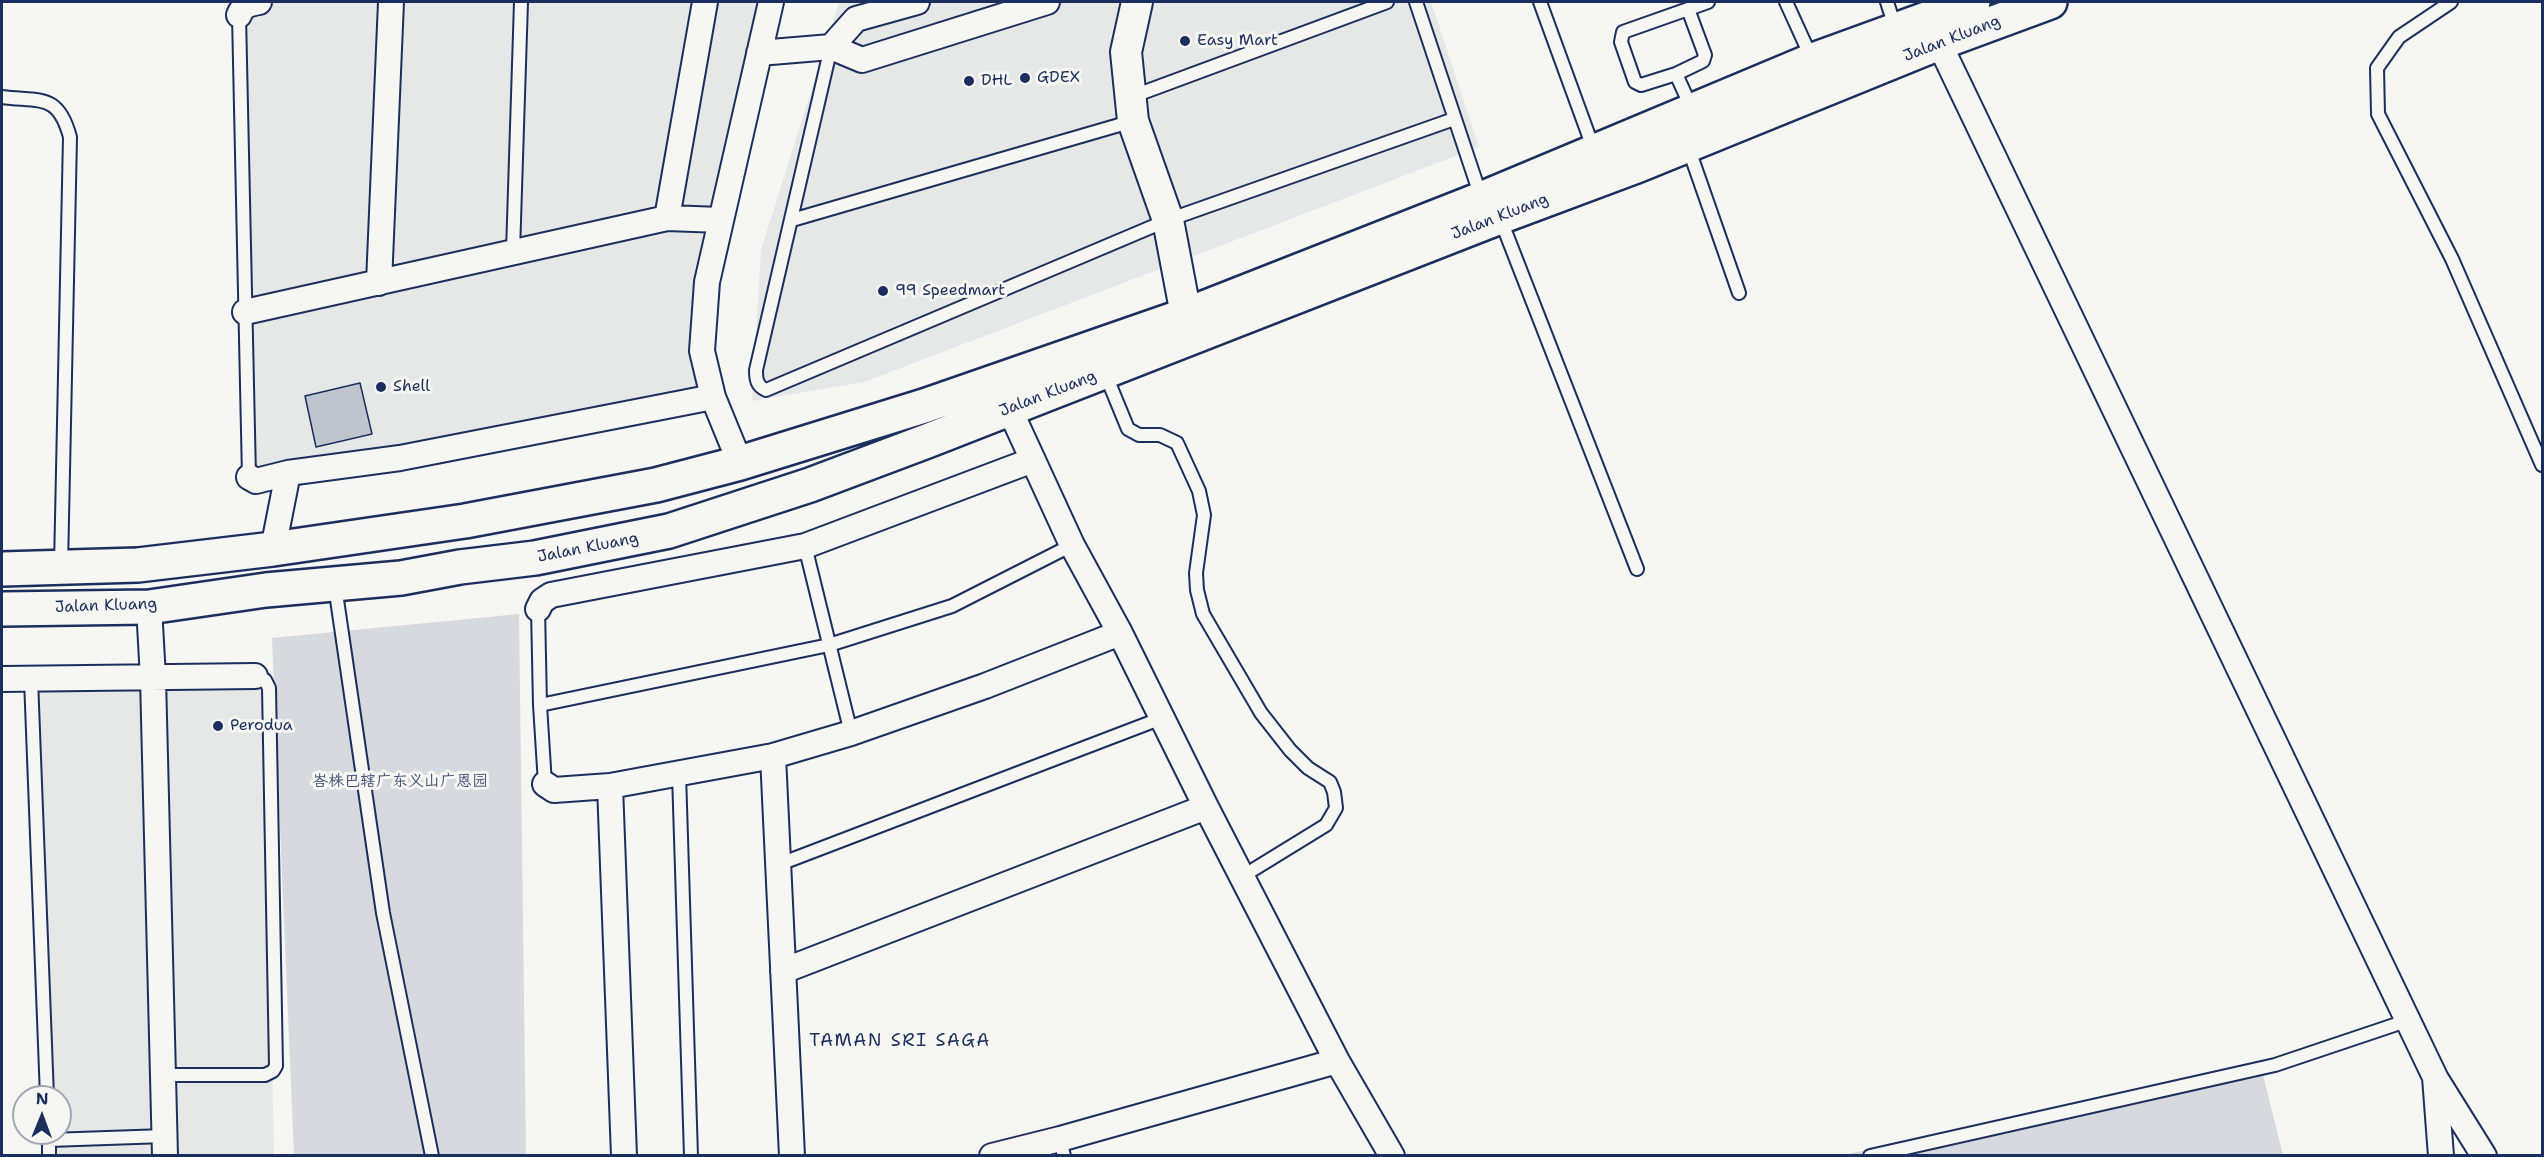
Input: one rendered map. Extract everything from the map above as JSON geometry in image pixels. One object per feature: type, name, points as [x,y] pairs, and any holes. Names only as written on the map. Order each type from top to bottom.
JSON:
[{"type":"highway","name":"Jalan Kluang","points":[[2,609],[149,607],[266,590],[401,578],[590,549],[669,531],[810,485],[1105,372],[1490,208],[1595,151],[1813,60],[1892,16],[1973,2]]},
{"type":"highway","name":"Jalan Kluang","points":[[2,569],[138,565],[273,549],[465,521],[656,485],[740,463],[924,406],[1490,208],[1688,146],[1939,43],[2050,2]]},
{"type":"highway","points":[[656,485],[635,505],[636,523],[644,528],[669,531]]},
{"type":"highway","points":[[401,578],[421,566],[432,548],[431,539],[421,533],[405,530]]},
{"type":"street","points":[[238,15],[247,4],[259,2]]},
{"type":"street","points":[[379,283],[391,2]]},
{"type":"street","points":[[667,218],[705,2]]},
{"type":"street","points":[[740,463],[713,396],[702,351],[707,282],[771,2]]},
{"type":"street","points":[[831,47],[856,19],[917,2]]},
{"type":"street","points":[[759,53],[831,47],[862,60],[1047,2]]},
{"type":"street","points":[[1137,2],[1126,52],[1132,109],[1168,220],[1186,315]]},
{"type":"street","points":[[1939,43],[2435,1077],[2484,1155]]},
{"type":"street","points":[[245,312],[667,218],[721,220]]},
{"type":"street","points":[[249,477],[256,481],[288,473],[400,458],[540,433],[713,396]]},
{"type":"street","points":[[1009,408],[1072,545],[1120,633],[1206,807],[1385,1154]]},
{"type":"street","points":[[538,609],[542,601],[551,595],[805,546],[1033,460]]},
{"type":"street","points":[[273,549],[288,473]]},
{"type":"street","points":[[590,549],[592,587]]},
{"type":"street","points":[[149,607],[153,678],[165,1146]]},
{"type":"street","points":[[546,784],[554,790],[610,786],[773,756],[851,733],[985,686],[1120,633]]},
{"type":"street","points":[[2,679],[255,676]]},
{"type":"street","points":[[773,756],[780,864],[792,1155]]},
{"type":"street","points":[[610,786],[624,1155]]},
{"type":"street","points":[[783,971],[1206,807]]},
{"type":"street","points":[[992,1155],[1062,1147],[1338,1060]]},
{"type":"street","points":[[2435,1077],[2441,1155]]},
{"type":"lane","points":[[513,252],[522,2]]},
{"type":"lane","points":[[792,220],[1132,109],[1387,2]]},
{"type":"lane","points":[[1416,2],[1454,119],[1637,569]]},
{"type":"lane","points":[[1540,2],[1595,151]]},
{"type":"lane","points":[[1689,9],[1705,55],[1703,61],[1676,74],[1641,85],[1635,82],[1621,42],[1623,32],[1708,2]]},
{"type":"lane","points":[[1786,2],[1813,60]]},
{"type":"lane","points":[[2451,2],[2399,37],[2377,68],[2378,114],[2452,259],[2542,465]]},
{"type":"lane","points":[[238,15],[249,477]]},
{"type":"lane","points":[[831,47],[756,370],[756,381],[760,388],[766,390],[1168,220],[1454,119]]},
{"type":"lane","points":[[1676,74],[1692,110]]},
{"type":"lane","points":[[2,97],[52,103],[66,120],[70,137],[60,566]]},
{"type":"lane","points":[[1688,146],[1739,293]]},
{"type":"lane","points":[[1105,372],[1128,429],[1139,435],[1160,435],[1177,443],[1199,492],[1204,515],[1196,573],[1197,590],[1203,614],[1261,713],[1290,750],[1308,768],[1330,783],[1334,792],[1336,808],[1326,825],[1243,876]]},
{"type":"lane","points":[[540,705],[829,645],[952,606],[1072,545]]},
{"type":"lane","points":[[805,546],[851,733]]},
{"type":"lane","points":[[335,585],[383,914],[432,1155]]},
{"type":"lane","points":[[538,609],[540,705],[546,784]]},
{"type":"lane","points":[[164,1075],[265,1075],[273,1071],[276,1066],[269,688],[265,680],[255,676]]},
{"type":"lane","points":[[31,679],[47,1085]]},
{"type":"lane","points":[[780,864],[1162,718]]},
{"type":"lane","points":[[679,774],[691,1155]]},
{"type":"lane","points":[[1870,1155],[2275,1065],[2409,1020]]},
{"type":"lane","points":[[72,1138],[165,1146]]},
{"type":"shaded area","points":[[237,2],[779,2],[722,244],[709,348],[722,404],[253,489]]},
{"type":"shaded area","points":[[839,2],[1431,2],[1479,147],[864,382],[752,401],[761,250]]},
{"type":"shaded area","points":[[250,669],[264,689],[274,1155],[47,1155],[47,1145],[72,1145],[72,1085],[43,1085],[25,671]]},
{"type":"green space","name":"峇株巴辖广东义山广恩园","points":[[519,614],[526,1155],[294,1155],[272,638]]},
{"type":"green space","points":[[2260,1063],[2283,1155],[1839,1156]]},
{"type":"building","points":[[360,383],[372,434],[316,447],[305,396]]},
{"type":"place","name":"Easy Mart","points":[[1185,41]]},
{"type":"place","name":"GDEX","points":[[1025,78]]},
{"type":"place","name":"DHL","points":[[969,81]]},
{"type":"place","name":"99 Speedmart","points":[[883,291]]},
{"type":"place","name":"Shell","points":[[381,387]]},
{"type":"place","name":"Perodua","points":[[218,726]]},
{"type":"district","name":"TAMAN SRI SAGA","points":[[900,1041]]}]
